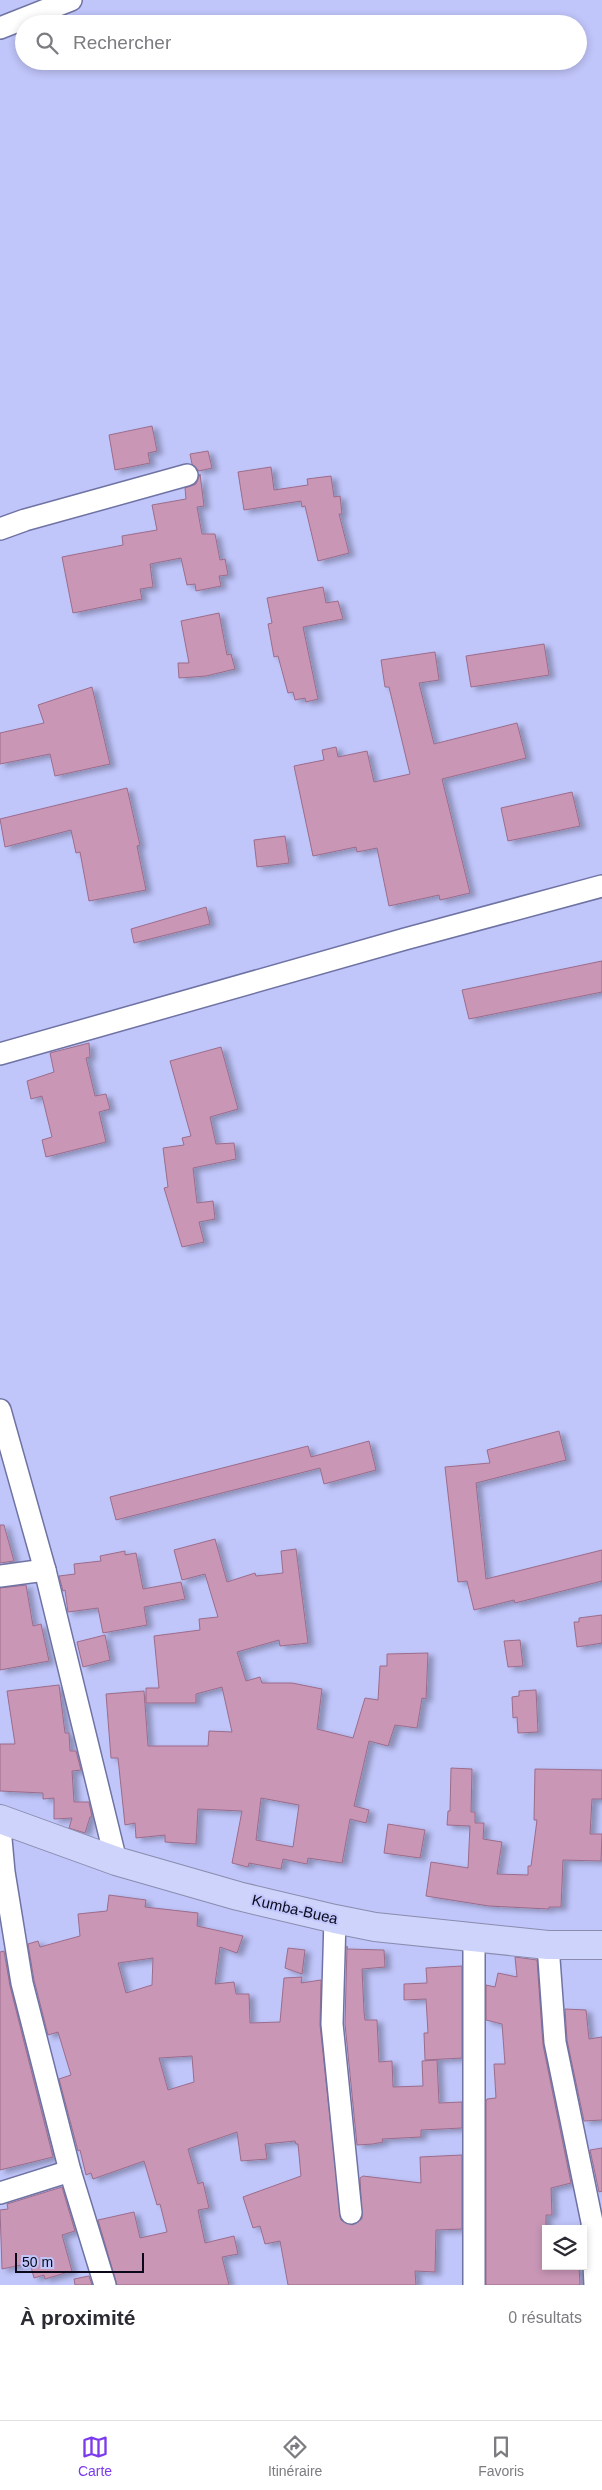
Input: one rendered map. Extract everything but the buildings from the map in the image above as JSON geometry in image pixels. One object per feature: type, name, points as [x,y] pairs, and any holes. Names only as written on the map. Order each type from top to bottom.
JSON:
[{"type":"highway","name":"Kumba-Buea","points":[[0,1819],[116,1861],[238,1896],[335,1919],[375,1927],[548,1945],[602,1945]]},
{"type":"street","points":[[33,15],[71,0]]},
{"type":"street","points":[[0,28],[15,22]]},
{"type":"street","points":[[0,529],[25,520],[187,476]]},
{"type":"street","points":[[0,1054],[405,939],[602,886]]},
{"type":"street","points":[[0,1410],[45,1570],[116,1861]]},
{"type":"street","points":[[0,1576],[45,1570]]},
{"type":"street","points":[[0,1828],[20,1972],[70,2171],[105,2285]]},
{"type":"street","points":[[335,1919],[332,2024],[351,2213]]},
{"type":"street","points":[[474,1936],[474,2285]]},
{"type":"street","points":[[548,1945],[555,2042],[597,2222],[595,2285]]},
{"type":"street","points":[[0,2193],[70,2171]]}]
